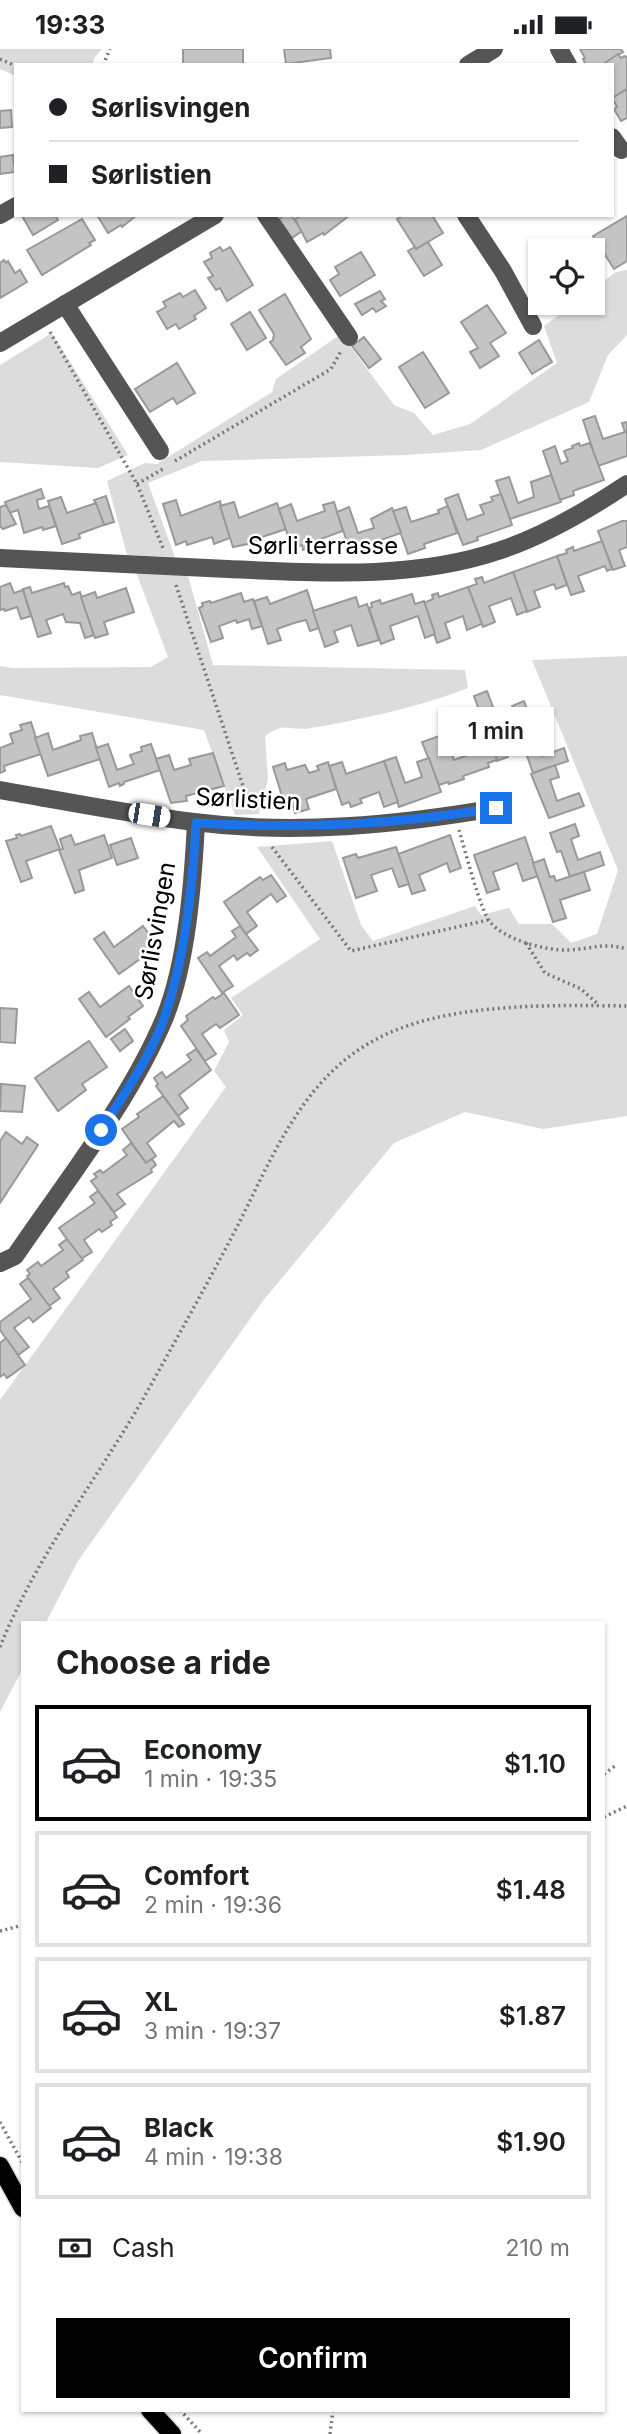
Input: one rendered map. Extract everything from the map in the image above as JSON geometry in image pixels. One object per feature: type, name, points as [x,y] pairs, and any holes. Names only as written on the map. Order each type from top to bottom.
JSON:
[{"type":"main road","points":[[0,2166],[21,2204]]},
{"type":"main road","points":[[152,2412],[172,2434]]},
{"type":"street","points":[[473,63],[494,49]]},
{"type":"street","points":[[0,343],[212,217]]},
{"type":"street","points":[[267,217],[349,337]]},
{"type":"street","points":[[467,217],[503,271],[533,326]]},
{"type":"street","points":[[65,304],[160,451]]},
{"type":"street","name":"Sørli terrasse","points":[[0,558],[288,572],[412,569],[461,561],[502,550],[584,512],[627,484]]},
{"type":"street","name":"Sørlistien","points":[[0,790],[196,823],[278,827],[359,825],[496,808]]},
{"type":"street","name":"Sørlisvingen","points":[[0,1279],[8,1260],[138,1073],[165,1015],[179,965],[190,895],[196,823]]},
{"type":"path","points":[[41,318],[74,370],[137,484],[170,567]]},
{"type":"path","points":[[137,484],[331,369],[349,337]]},
{"type":"path","points":[[454,815],[488,920],[503,933],[526,943],[567,950],[609,944],[627,949]]},
{"type":"path","points":[[526,943],[545,973],[581,989],[600,1006]]},
{"type":"path","points":[[0,1647],[11,1618],[39,1567],[129,1424],[206,1286],[284,1135],[311,1094],[332,1070],[373,1041],[435,1018],[512,1009],[627,1006]]},
{"type":"path","points":[[605,1772],[615,1766]]},
{"type":"path","points":[[605,1817],[627,1806]]},
{"type":"path","points":[[0,1931],[21,1926]]},
{"type":"path","points":[[0,2122],[21,2160]]},
{"type":"path","points":[[182,2412],[202,2434]]},
{"type":"path","points":[[330,2434],[333,2412]]},
{"type":"shaded area","points":[[0,49],[102,49],[93,63],[14,63],[14,75],[0,69]]},
{"type":"shaded area","points":[[627,270],[627,335],[608,355],[589,402],[481,450],[202,461],[148,483],[175,557],[127,555],[107,481],[145,463],[157,464],[272,392],[276,379],[341,334],[394,405],[414,413],[433,435],[470,424],[557,363],[544,326],[559,315],[605,315],[605,280],[616,272]]},
{"type":"shaded area","points":[[52,333],[128,455],[98,468],[0,462],[0,365]]},
{"type":"shaded area","points":[[136,572],[188,576],[213,665],[465,670],[468,688],[370,717],[304,729],[283,727],[272,731],[265,736],[268,779],[259,814],[235,815],[204,730],[0,695],[0,666],[151,667],[168,657]]},
{"type":"shaded area","points":[[627,656],[627,1116],[543,1129],[465,1112],[394,1143],[262,1302],[78,1561],[47,1621],[21,1621],[21,1672],[0,1712],[0,1400],[226,1087],[214,1071],[229,1042],[224,1030],[243,1015],[231,998],[320,939],[257,847],[332,841],[361,925],[373,941],[475,906],[481,915],[509,908],[519,924],[552,924],[571,943],[597,934],[618,870],[532,660]]},
{"type":"building","points":[[183,49],[243,49],[243,63],[183,63]]},
{"type":"building","points":[[284,49],[330,49],[331,58],[286,63]]},
{"type":"building","points":[[580,49],[621,49],[623,52],[605,63],[585,63]]},
{"type":"building","points":[[618,54],[621,58],[627,58],[627,89],[614,97],[614,63],[605,63]]},
{"type":"building","points":[[627,89],[627,118],[621,121],[614,109],[617,107],[614,97]]},
{"type":"building","points":[[11,110],[12,127],[0,128],[0,111]]},
{"type":"building","points":[[13,155],[14,172],[0,174],[0,157]]},
{"type":"building","points":[[627,216],[627,261],[614,269],[605,255],[605,238],[593,236]]},
{"type":"building","points":[[23,217],[56,217],[58,220],[33,235]]},
{"type":"building","points":[[98,217],[134,217],[122,227],[121,225],[108,233]]},
{"type":"building","points":[[292,217],[302,231],[292,238],[279,219]]},
{"type":"building","points":[[347,217],[324,235],[323,233],[307,242],[295,219]]},
{"type":"building","points":[[433,217],[443,233],[416,249],[397,219]]},
{"type":"building","points":[[82,219],[95,240],[42,275],[27,250]]},
{"type":"building","points":[[428,242],[442,265],[424,276],[408,251]]},
{"type":"building","points":[[220,247],[223,251],[230,247],[253,285],[227,301],[220,288],[216,290],[208,278],[213,276],[204,262],[212,258],[210,253]]},
{"type":"building","points":[[361,252],[375,275],[340,296],[330,280],[339,274],[335,267]]},
{"type":"building","points":[[4,260],[6,263],[8,261],[15,273],[20,270],[27,282],[0,298],[0,263]]},
{"type":"building","points":[[195,290],[206,308],[194,316],[196,319],[179,329],[176,324],[167,329],[157,312],[166,307],[163,302],[180,293],[183,297]]},
{"type":"building","points":[[380,291],[385,299],[381,301],[386,306],[376,312],[373,308],[362,315],[355,304]]},
{"type":"building","points":[[285,294],[311,339],[301,347],[305,353],[286,365],[270,342],[274,334],[259,310]]},
{"type":"building","points":[[487,305],[506,333],[490,343],[499,356],[480,368],[470,352],[478,348],[461,322]]},
{"type":"building","points":[[250,312],[266,338],[247,350],[231,324]]},
{"type":"building","points":[[364,337],[381,359],[369,368],[352,346]]},
{"type":"building","points":[[539,340],[552,362],[532,374],[519,353]]},
{"type":"building","points":[[423,352],[449,393],[425,408],[399,367]]},
{"type":"building","points":[[177,363],[195,393],[177,404],[173,398],[150,412],[135,389]]},
{"type":"building","points":[[595,416],[603,439],[625,432],[622,423],[627,422],[627,456],[598,466],[583,420]]},
{"type":"building","points":[[579,443],[580,446],[590,443],[604,480],[573,491],[574,495],[560,500],[543,451],[555,446],[561,464],[568,461],[564,451]]},
{"type":"building","points":[[551,475],[561,502],[510,519],[496,481],[509,477],[518,503],[534,497],[531,482]]},
{"type":"building","points":[[41,489],[44,498],[37,500],[39,509],[49,506],[56,526],[24,533],[18,510],[9,513],[5,502]]},
{"type":"building","points":[[458,494],[467,520],[484,514],[480,505],[493,501],[491,497],[501,494],[512,525],[477,537],[478,540],[463,545],[445,499]]},
{"type":"building","points":[[106,496],[114,522],[104,525],[94,500]]},
{"type":"building","points":[[61,497],[67,513],[96,503],[104,525],[79,534],[80,538],[62,544],[48,501]]},
{"type":"building","points":[[176,500],[181,516],[220,501],[230,538],[214,544],[212,537],[187,545],[186,541],[176,545],[163,504]]},
{"type":"building","points":[[234,502],[239,518],[277,503],[286,529],[256,539],[257,542],[233,547],[220,506]]},
{"type":"building","points":[[334,502],[343,531],[315,541],[317,545],[303,550],[302,545],[292,548],[279,509],[291,504],[297,521],[325,511],[323,505]]},
{"type":"building","points":[[6,505],[16,524],[3,529],[0,526],[0,507]]},
{"type":"building","points":[[448,506],[457,533],[424,544],[425,548],[408,554],[393,511],[406,507],[411,522],[439,513],[438,510]]},
{"type":"building","points":[[349,507],[358,533],[374,528],[371,519],[392,508],[401,533],[350,551],[337,512]]},
{"type":"building","points":[[627,521],[627,547],[619,550],[625,566],[613,570],[598,531]]},
{"type":"building","points":[[602,541],[612,569],[607,571],[605,566],[578,576],[584,591],[571,595],[557,556],[567,553],[566,550],[573,547],[574,551]]},
{"type":"building","points":[[557,556],[567,585],[556,589],[554,584],[534,591],[540,607],[527,612],[513,572]]},
{"type":"building","points":[[513,572],[527,611],[517,615],[511,598],[489,606],[495,622],[483,627],[468,587],[477,584],[475,579],[482,577],[484,583]]},
{"type":"building","points":[[10,583],[14,593],[23,590],[31,616],[21,619],[17,607],[0,610],[0,587]]},
{"type":"building","points":[[64,583],[72,595],[80,592],[94,635],[85,638],[80,623],[66,622],[63,614],[46,620],[51,633],[38,637],[23,589],[30,587],[32,593]]},
{"type":"building","points":[[468,587],[482,624],[467,630],[463,616],[445,623],[450,638],[437,643],[424,603],[433,599],[432,595],[438,593],[439,597]]},
{"type":"building","points":[[126,588],[134,612],[104,622],[108,634],[95,638],[81,597],[95,592],[97,598]]},
{"type":"building","points":[[307,590],[319,628],[310,631],[306,620],[294,623],[277,629],[281,640],[268,644],[254,601],[267,597],[270,604]]},
{"type":"building","points":[[241,593],[244,602],[253,599],[262,626],[252,629],[249,619],[237,623],[236,620],[219,626],[223,638],[211,642],[199,608],[203,606],[202,603],[211,603]]},
{"type":"building","points":[[412,594],[415,604],[424,601],[435,634],[425,638],[418,616],[390,626],[394,639],[381,644],[369,608],[372,607],[371,603],[380,600],[381,604]]},
{"type":"building","points":[[356,597],[359,607],[367,604],[379,640],[358,646],[351,625],[334,631],[338,642],[325,647],[313,611]]},
{"type":"building","points":[[487,691],[498,720],[515,714],[512,706],[524,701],[531,719],[537,716],[538,720],[505,732],[508,742],[504,744],[508,757],[497,761],[474,696]]},
{"type":"building","points":[[539,720],[543,732],[534,735],[542,756],[564,748],[568,761],[533,773],[517,727]]},
{"type":"building","points":[[31,722],[41,754],[4,766],[5,771],[0,773],[0,748],[13,743],[10,734],[22,730],[20,725]]},
{"type":"building","points":[[486,729],[497,760],[488,763],[489,767],[463,776],[464,779],[439,785],[422,742],[445,734],[454,760],[471,754],[467,744],[479,741],[476,733]]},
{"type":"building","points":[[48,733],[53,750],[92,733],[100,759],[48,776],[35,738]]},
{"type":"building","points":[[108,744],[117,770],[134,764],[130,755],[151,744],[160,770],[124,782],[120,786],[119,783],[109,787],[96,748]]},
{"type":"building","points":[[213,753],[224,786],[186,796],[187,801],[171,803],[156,759],[169,755],[174,770],[191,765],[189,759]]},
{"type":"building","points":[[396,757],[405,783],[422,777],[417,762],[429,758],[441,792],[399,807],[384,761]]},
{"type":"building","points":[[384,761],[398,802],[384,807],[379,792],[360,799],[362,803],[351,807],[349,802],[342,805],[329,766],[342,762],[346,774]]},
{"type":"building","points":[[328,762],[336,789],[306,799],[309,809],[295,813],[292,804],[285,806],[273,767],[285,763],[287,770],[305,765],[309,773],[319,770],[317,766]]},
{"type":"building","points":[[555,765],[559,777],[550,780],[557,801],[579,793],[584,806],[549,818],[531,774]]},
{"type":"building","points":[[575,824],[579,836],[571,839],[578,860],[600,852],[604,865],[570,877],[561,851],[557,852],[550,833]]},
{"type":"building","points":[[51,826],[60,849],[26,861],[32,878],[21,882],[6,841],[17,838],[16,835],[21,836]]},
{"type":"building","points":[[71,835],[75,845],[104,835],[112,858],[79,870],[84,890],[75,893],[59,850],[63,849],[60,839]]},
{"type":"building","points":[[450,835],[461,868],[450,872],[447,863],[419,875],[425,890],[412,894],[398,854]]},
{"type":"building","points":[[525,837],[538,876],[523,881],[517,863],[493,872],[499,889],[487,893],[474,855]]},
{"type":"building","points":[[131,838],[138,858],[117,865],[110,845]]},
{"type":"building","points":[[396,847],[409,884],[399,887],[392,868],[371,875],[377,891],[356,898],[343,858],[356,854],[358,858]]},
{"type":"building","points":[[544,859],[550,877],[554,876],[556,881],[584,872],[590,890],[560,900],[566,918],[553,922],[533,863]]},
{"type":"building","points":[[271,875],[286,896],[277,902],[271,894],[247,912],[257,926],[246,934],[224,902],[260,877],[263,880]]},
{"type":"building","points":[[143,926],[158,946],[119,974],[94,939],[104,932],[114,947]]},
{"type":"building","points":[[240,926],[258,950],[237,960],[234,955],[219,966],[233,986],[222,993],[198,958],[207,952],[210,956],[236,937],[232,931]]},
{"type":"building","points":[[129,986],[143,1006],[106,1037],[79,999],[89,992],[100,1007]]},
{"type":"building","points":[[224,993],[239,1015],[220,1028],[216,1024],[202,1034],[216,1054],[205,1061],[181,1026],[188,1020],[186,1016],[213,997],[215,999]]},
{"type":"building","points":[[0,1008],[17,1009],[15,1043],[0,1042]]},
{"type":"building","points":[[125,1029],[133,1041],[120,1051],[111,1039]]},
{"type":"building","points":[[89,1041],[107,1067],[82,1084],[86,1090],[58,1111],[35,1078]]},
{"type":"building","points":[[196,1049],[211,1070],[179,1095],[188,1108],[178,1116],[156,1086],[158,1084],[154,1078],[162,1072],[166,1078],[191,1060],[187,1055]]},
{"type":"building","points":[[1,1084],[25,1086],[22,1112],[0,1111]]},
{"type":"building","points":[[163,1096],[184,1124],[179,1127],[174,1121],[147,1143],[156,1156],[146,1163],[122,1129],[139,1117],[137,1114]]},
{"type":"building","points":[[6,1132],[22,1144],[27,1137],[38,1145],[0,1203],[0,1141]]},
{"type":"building","points":[[131,1143],[146,1163],[152,1159],[156,1165],[151,1169],[152,1172],[117,1194],[125,1204],[114,1212],[91,1181],[97,1177],[94,1174],[100,1170],[103,1173],[127,1155],[123,1150]]},
{"type":"building","points":[[98,1191],[117,1217],[110,1222],[112,1225],[102,1232],[99,1229],[84,1240],[92,1252],[81,1259],[59,1228],[95,1203],[90,1197]]},
{"type":"building","points":[[67,1239],[83,1260],[66,1272],[69,1277],[53,1289],[60,1298],[49,1306],[27,1276],[30,1274],[27,1270],[38,1262],[41,1266],[63,1250],[59,1245]]},
{"type":"building","points":[[28,1278],[51,1308],[33,1322],[29,1317],[14,1328],[29,1347],[18,1355],[0,1330],[0,1322],[31,1299],[20,1284]]},
{"type":"building","points":[[6,1338],[25,1365],[7,1378],[4,1374],[0,1377],[0,1343]]},
{"type":"route","points":[[101,1130],[138,1073],[165,1015],[179,965],[190,895],[196,823],[278,827],[359,825],[436,818],[496,808]]}]
